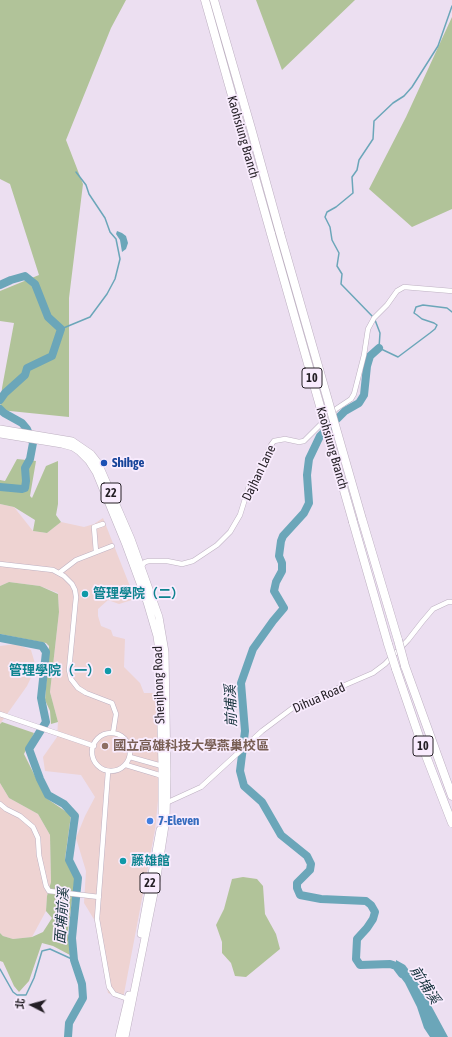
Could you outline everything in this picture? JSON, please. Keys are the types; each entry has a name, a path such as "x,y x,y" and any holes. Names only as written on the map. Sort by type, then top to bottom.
{"highway":[{"name":"Kaohsiung Branch","path":"205,0 388,644 423,748 452,823"},
{"name":"Kaohsiung Branch","path":"214,0 405,666 452,796"}],"main road":[{"name":"22","path":"1,432 61,441"},
{"name":"Shenjhong Road","path":"61,441 75,442 92,454 98,463 143,564 159,617 165,652 165,774"},
{"name":"Shenjhong Road","path":"61,441 79,451 94,468 126,545 153,621 159,651 162,766 165,774"},
{"name":"22","path":"125,1037 164,803 165,774"},
{"name":"22","path":"119,1037 130,1000"}],"street":[{"name":"Dajhan Lane","path":"143,564 155,560 182,564 193,561 230,532 240,515 250,486 274,441 285,439 299,442 304,441 336,409 351,399 354,394 364,355 368,328 374,318 387,305 397,291 404,287 452,291"},
{"path":"96,552 94,527 102,524"},
{"path":"59,573 76,560 112,546"},
{"path":"0,564 53,570 72,584 76,597 70,670 71,679 78,688 86,693 112,703 116,714 113,733"},
{"path":"136,573 143,564"},
{"name":"Dihua Road","path":"164,803 201,787 262,731 294,707 373,673 408,640 433,609 448,602 452,602"},
{"path":"0,714 94,746"},
{"path":"113,733 124,738 128,743 130,748 130,757 126,765 115,771 108,772 103,770 95,762 92,751 101,736 113,733"},
{"path":"130,757 162,766"},
{"path":"126,765 165,774"},
{"path":"108,772 96,897 97,918 109,987 114,994 130,1000"},
{"path":"0,804 6,809 20,816 33,827 38,838 39,855 46,886 49,891 96,897"}],"shaded area":[{"name":"國立高雄科技大學燕巢校區","path":"0,504 14,507 33,531 47,533 61,522 84,527 94,524 103,518 135,599 119,604 108,600 98,609 98,616 101,626 111,630 113,636 125,639 124,667 140,683 144,693 157,693 159,791 155,830 123,999 108,993 95,921 84,903 86,871 76,838 95,797 81,775 45,771 43,757 57,737 58,722 50,692 59,612 58,593 40,586 9,582 0,586"},
{"path":"16,644 31,650 36,667 27,686 0,724 0,646"},
{"path":"0,783 9,798 38,814 50,835 51,882 47,896 46,911 32,937 13,939 3,936 0,933"}],"green space":[{"path":"0,0 126,0 111,28 66,140 83,184 69,298 69,417 0,410 2,388 14,323 0,321 0,291 39,275 10,184 0,179"},
{"path":"256,0 355,0 282,70"},
{"path":"452,17 452,209 412,227 369,189 406,117"},
{"path":"17,459 36,461 30,496 32,498 46,466 58,461 58,504 56,515 61,522 47,533 33,531 35,520 14,507 0,504 0,480 5,481"},
{"path":"9,582 40,586 58,594 59,612 50,692 58,722 51,724 50,711 45,700 49,646 46,643 0,634 0,586"},
{"path":"2,722 34,733 24,754 46,798 71,815 65,859 75,877 68,931 70,955 53,946 42,943 29,981 19,992 14,986 3,962 0,961 0,933 3,936 13,939 32,937 43,932 52,918 46,911 47,896 51,882 50,835 38,814 9,798 0,783 0,724"},
{"path":"243,877 257,879 263,886 265,914 276,934 280,949 246,977 235,976 231,963 222,953 222,942 216,925 224,909 232,879"}],"water":[{"path":"117,231 126,236 128,243 126,249 122,252 120,240 116,234"},
{"path":"396,960 405,965 420,985 448,1037 430,1037 424,1028 417,1007 405,983 396,971"}],"waterway":[{"path":"373,317 341,284 342,274 337,266 339,253 332,240 330,227 325,217 327,212 336,207 353,193 352,177 357,170 359,160 373,139 374,121 393,103 404,96 412,87 438,46 452,6"},
{"path":"61,329 90,317 107,294 115,279 120,259 116,239 110,232 105,218 89,194 86,185 76,172"},
{"path":"0,285 25,276 35,284 48,317 61,329 52,356 27,368 25,375 5,393 0,400"},
{"path":"375,320 380,333 379,348 398,357 435,329 437,325 422,319 414,313 416,307 423,305 447,308 452,312"},
{"name":"前埔溪","path":"379,348 370,356 367,366 364,395 359,403 345,411 320,436 309,459 307,475 309,503 304,513 283,536 281,541 279,556 282,563 282,571 276,582 274,591 284,608 253,649 241,683 245,731 240,771 244,786 262,802 281,835 307,856 311,864 310,870 297,883 297,888 300,895 321,899 366,901 371,905 375,912 373,919 357,939 356,959 360,965 390,964 396,966 402,974"},
{"path":"0,409 4,413 22,423 27,429 33,443 30,459 25,468 25,488 0,487"},
{"name":"面埔前溪","path":"0,638 42,646 46,652 41,698 46,722 29,749 40,779 48,795 64,804 75,816 69,860 78,878 72,938 74,960 82,984 83,998 69,1023 68,1037"},
{"path":"0,969 13,992 17,995 26,995 34,978 42,951 50,949 74,960"}],"place":[{"name":"Shihge","path":"104,463"},
{"name":"管理學院（二）","path":"85,594"},
{"name":"管理學院（一）","path":"108,671"},
{"name":"國立高雄科技大學燕巢校區","path":"105,746"},
{"name":"7-Eleven","path":"150,821"},
{"name":"藤雄館","path":"123,861"}]}
